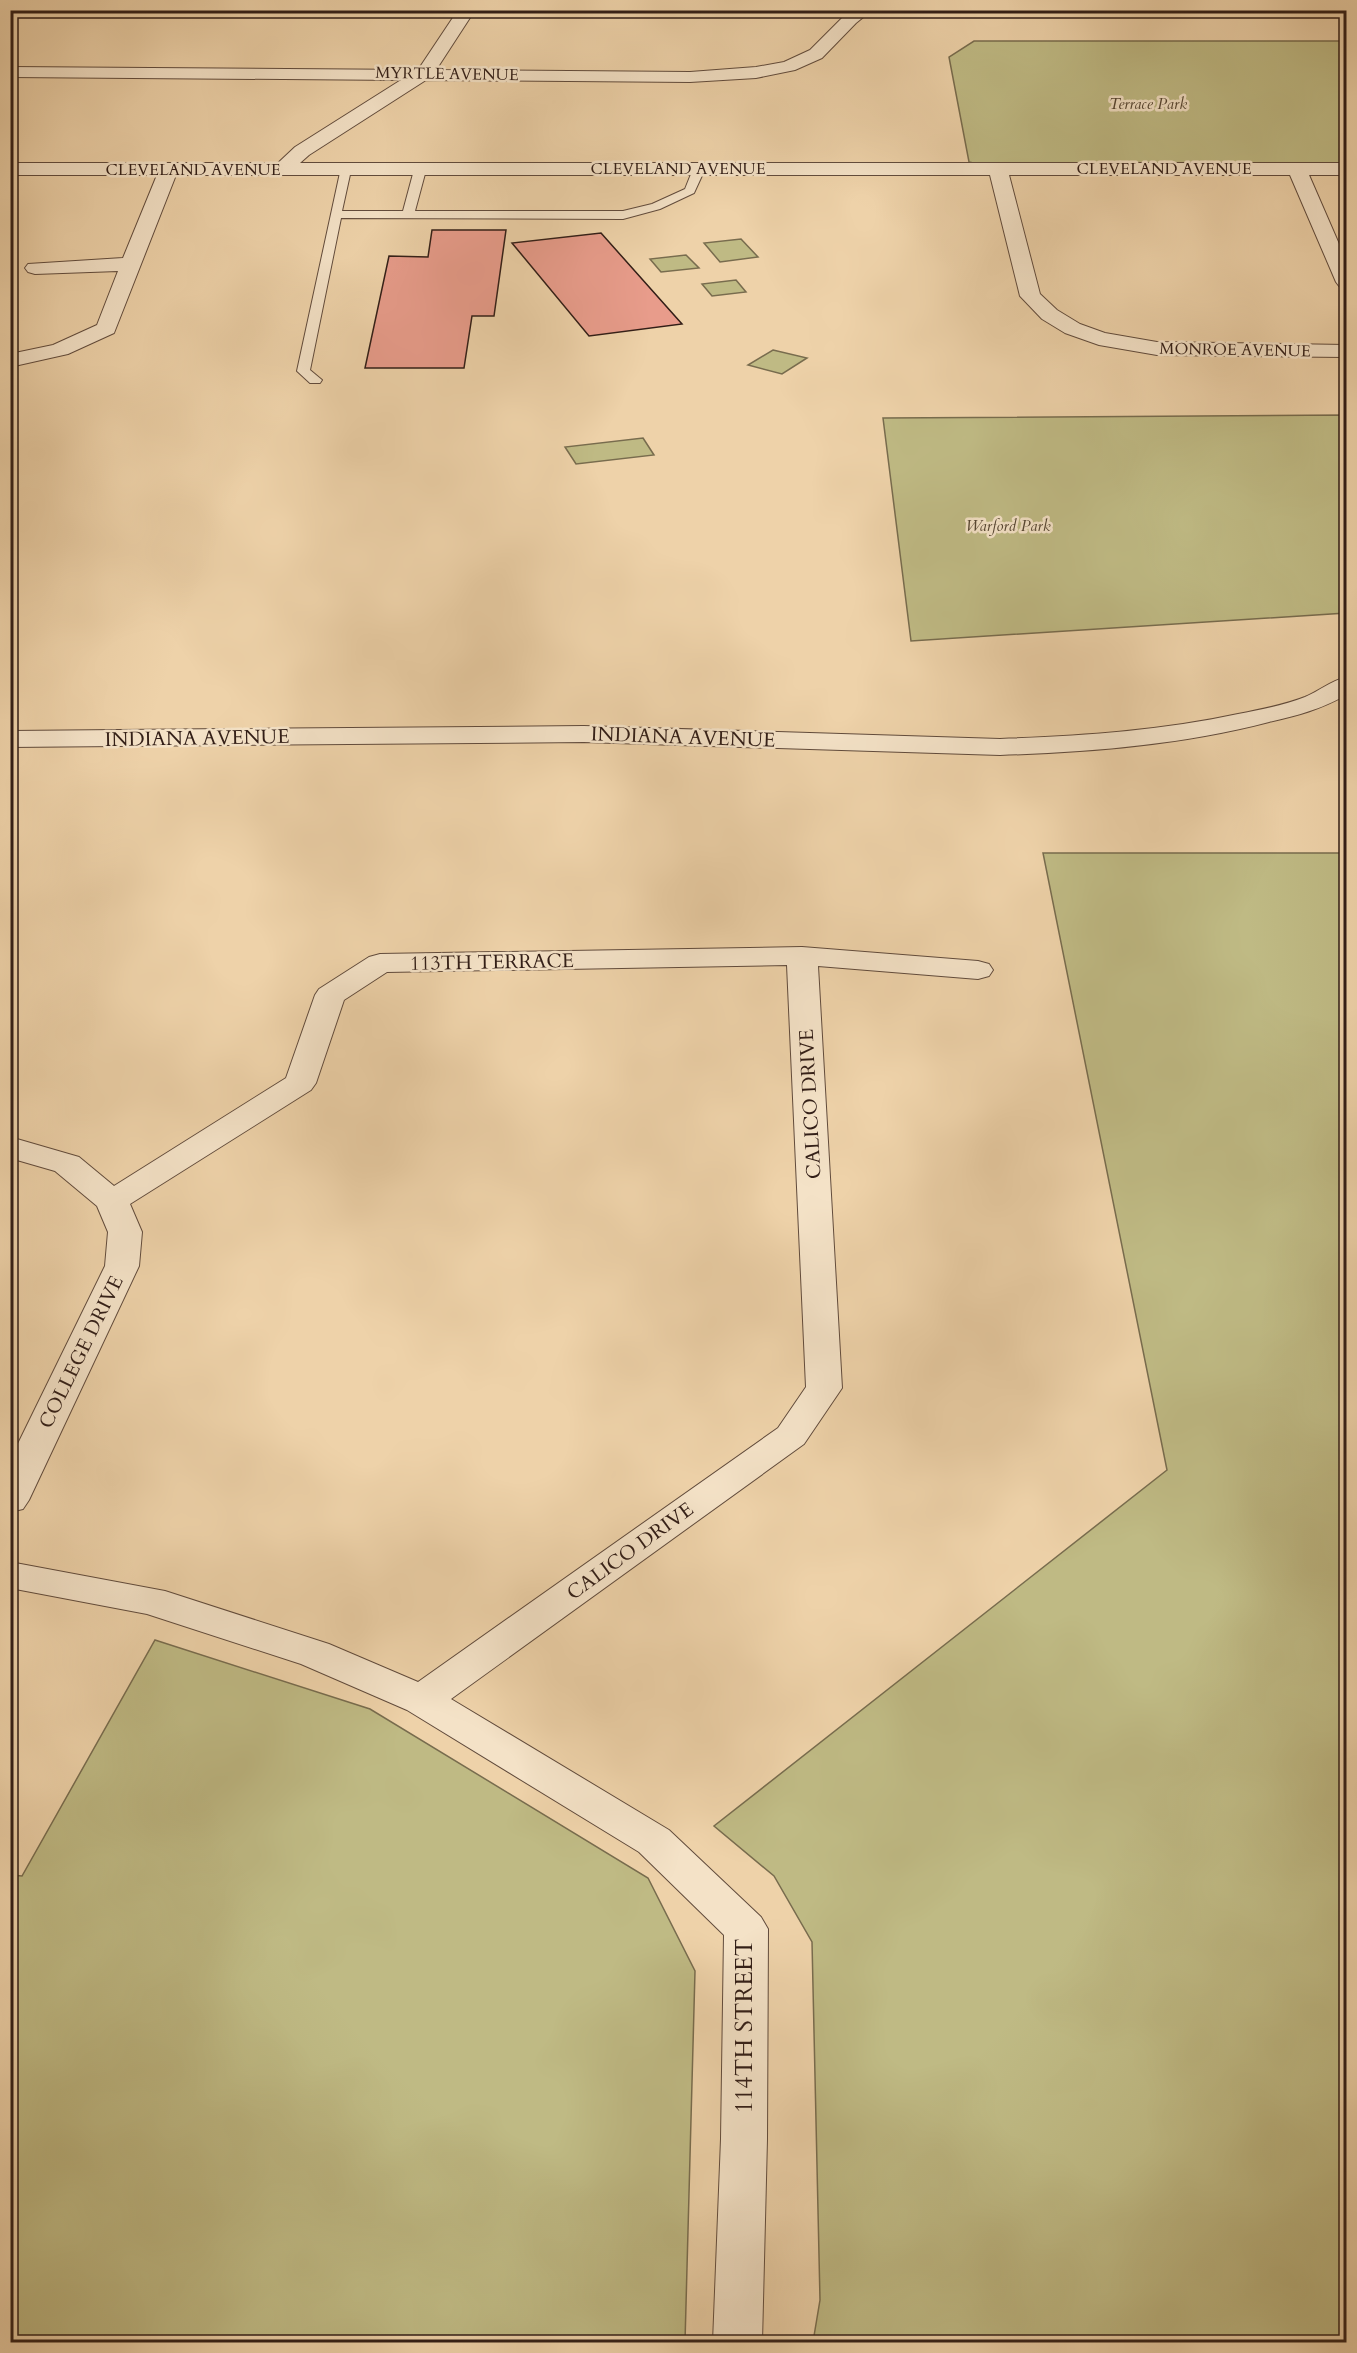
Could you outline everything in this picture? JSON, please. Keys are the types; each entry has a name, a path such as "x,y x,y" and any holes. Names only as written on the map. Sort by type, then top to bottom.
{"street":[{"path":"282,170 302,151 425,73 467,10"},
{"name":"MYRTLE AVENUE","path":"10,72 425,73 690,77 737,74 778,68 818,53 854,15 864,10"},
{"name":"CLEVELAND AVENUE","path":"10,169 1347,169"},
{"path":"10,361 65,349 89,339 106,328 169,169"},
{"name":"MONROE AVENUE","path":"998,169 1030,296 1040,309 1062,324 1104,339 1169,351 1347,351"},
{"path":"1298,169 1347,282"},
{"path":"35,268 131,264"},
{"name":"INDIANA AVENUE","path":"10,740 584,734 1000,747 1052,745 1166,735 1239,722 1313,703 1347,686"},
{"name":"113TH TERRACE","path":"112,1201 300,1083 330,995 380,963 802,956 978,970"},
{"name":"CALICO DRIVE","path":"421,1700 791,1436 824,1388 802,956"},
{"path":"10,1147 68,1164 112,1201"},
{"name":"COLLEGE DRIVE","path":"10,1500 122,1266 125,1232 112,1201"},
{"path":"10,1575 151,1601 315,1654 421,1700"},
{"name":"114TH STREET","path":"421,1700 654,1841 746,1929 744,2139 737,2343"}],"lane":[{"path":"335,215 623,215 656,207 690,191 699,169"},
{"path":"315,380 303,371 345,170"},
{"path":"408,214 420,170"}],"green space":[{"name":"Terrace Park","path":"974,41 1346,41 1346,166 974,166 969,162 949,57"},
{"path":"741,239 758,257 720,262 704,243"},
{"path":"686,255 699,268 661,272 650,259"},
{"path":"736,280 746,292 712,296 702,284"},
{"path":"773,350 807,358 782,374 748,365"},
{"name":"Warford Park","path":"1346,415 1346,613 911,641 883,418"},
{"path":"643,438 654,455 576,464 565,447"},
{"path":"1043,853 1346,853 1346,2342 813,2342 820,2300 812,1942 774,1876 714,1826 1167,1470"},
{"path":"155,1640 370,1709 648,1878 695,1971 685,2342 11,2342 11,1875 22,1876"}],"building":[{"path":"432,230 506,230 494,316 472,316 464,368 365,368 389,256 428,257"},
{"path":"601,233 682,324 589,336 512,243"}]}
